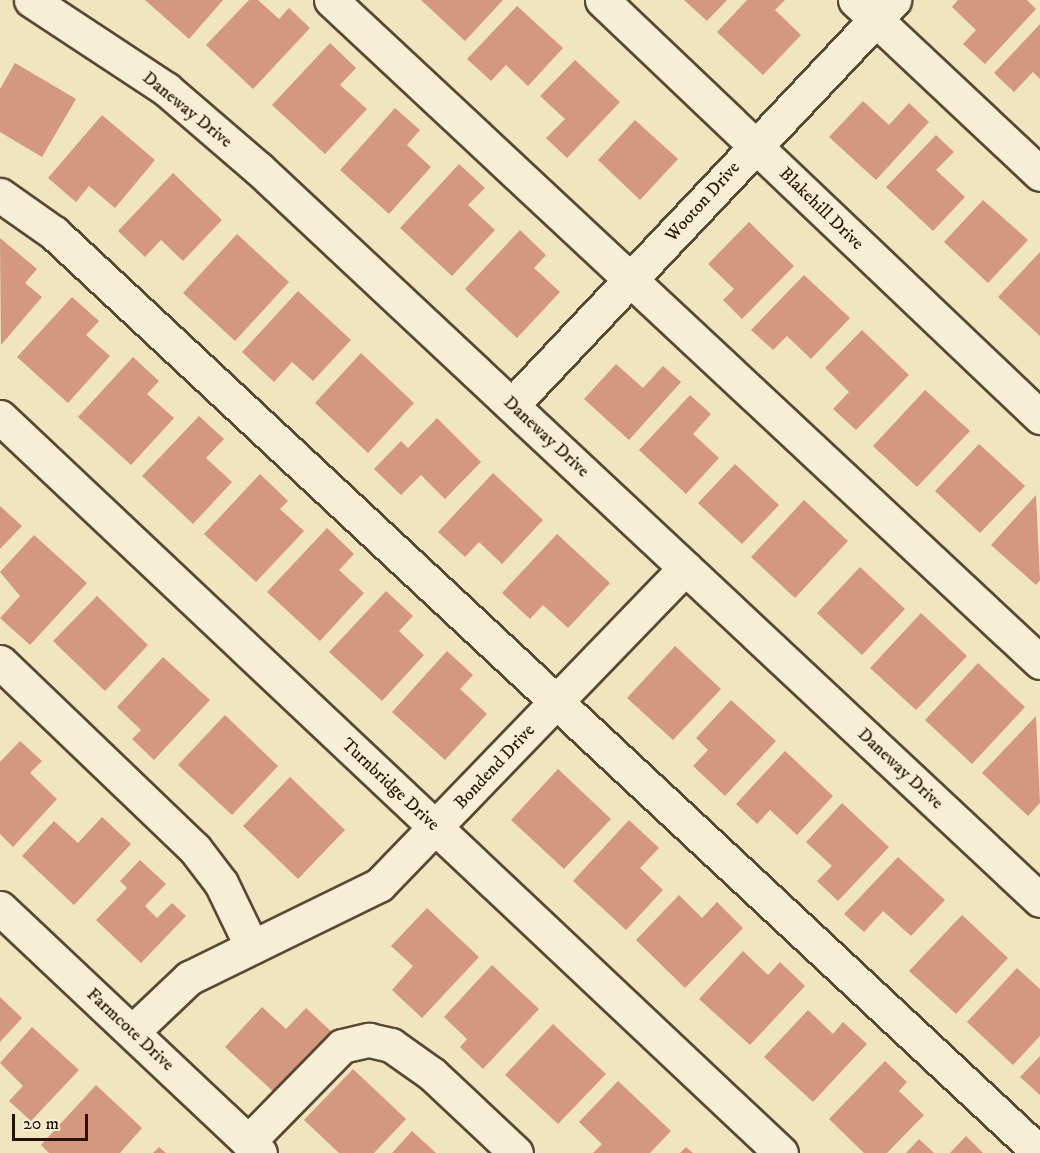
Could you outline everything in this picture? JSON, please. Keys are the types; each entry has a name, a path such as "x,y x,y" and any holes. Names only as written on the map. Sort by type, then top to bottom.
{"street":[{"name":"Daneway Drive","path":"31,0 174,96 512,405 1040,900"},
{"path":"331,0 633,279 1040,662"},
{"name":"Blakehill Drive","path":"602,0 1040,417"},
{"name":"Wooton Drive","path":"512,405 633,279 755,146 875,7"},
{"path":"875,7 1040,174"},
{"path":"0,195 54,233 1040,1153"},
{"name":"Turnbridge Drive","path":"0,417 781,1153"},
{"name":"Bondend Drive","path":"132,1032 189,978 379,885 437,829 685,568"},
{"path":"0,662 195,849 221,883 252,947"},
{"name":"Farmcote Drive","path":"0,908 254,1148"},
{"path":"254,1148 342,1046 369,1040 391,1045 432,1074 516,1153"}],"building":[{"path":"145,0 223,0 189,39"},
{"path":"249,0 258,0 279,19 289,8 310,28 253,89 206,45"},
{"path":"421,0 503,0 465,41"},
{"path":"684,0 727,0 707,21"},
{"path":"747,0 785,0 775,10 801,35 763,75 717,32"},
{"path":"958,0 1027,0 1036,9 985,64 963,44 976,30 952,7"},
{"path":"517,6 563,48 528,86 506,65 491,81 467,59"},
{"path":"1040,24 1040,79 1033,72 1014,92 994,73"},
{"path":"330,43 356,68 340,85 367,109 325,154 272,105"},
{"path":"575,60 620,102 567,158 546,138 565,119 540,96"},
{"path":"15,63 76,99 42,157 0,132 0,89"},
{"path":"863,101 889,125 909,103 929,122 876,180 829,137"},
{"path":"395,108 420,130 407,145 431,167 389,214 340,170"},
{"path":"102,115 155,160 115,208 89,186 76,202 48,178"},
{"path":"635,120 678,159 640,200 598,160"},
{"path":"936,135 954,152 936,170 965,197 933,231 886,187"},
{"path":"459,164 485,188 468,205 495,230 452,276 400,228"},
{"path":"173,173 222,220 183,261 161,240 145,257 118,231"},
{"path":"983,200 1028,240 988,283 944,242"},
{"path":"749,222 794,266 742,319 723,300 734,289 708,264"},
{"path":"520,230 546,255 534,268 560,292 517,338 465,289"},
{"path":"237,234 289,282 235,341 183,293"},
{"path":"0,238 37,269 25,283 42,297 1,345"},
{"path":"1040,252 1040,336 998,297"},
{"path":"804,275 850,318 811,359 787,336 773,350 751,330"},
{"path":"298,291 351,340 313,381 292,362 274,382 242,352"},
{"path":"72,297 99,321 86,335 110,356 68,403 17,357"},
{"path":"862,330 909,375 856,430 833,409 849,392 825,368"},
{"path":"361,353 414,403 368,453 315,403"},
{"path":"133,357 159,381 147,394 174,418 131,465 78,417"},
{"path":"616,364 643,388 663,366 681,382 629,440 584,399"},
{"path":"925,390 970,431 917,487 873,446"},
{"path":"690,395 711,414 693,434 719,458 686,494 639,450"},
{"path":"199,416 224,439 206,458 232,482 193,524 142,476"},
{"path":"437,418 481,462 445,499 421,475 401,495 374,469 401,441 408,448"},
{"path":"979,444 1025,486 980,533 935,491"},
{"path":"735,464 779,505 742,544 698,503"},
{"path":"493,473 543,520 502,564 479,542 465,557 438,532"},
{"path":"260,474 288,501 280,509 304,531 256,582 204,534"},
{"path":"1036,495 1040,580 1036,585 991,545"},
{"path":"804,500 848,541 795,598 751,557"},
{"path":"0,506 22,526 0,549"},
{"path":"327,528 354,554 339,570 364,593 320,641 267,592"},
{"path":"557,534 610,583 568,628 543,605 530,619 502,593"},
{"path":"34,535 87,583 30,645 0,618 20,596 0,572"},
{"path":"860,567 905,609 862,655 817,613"},
{"path":"386,591 413,616 399,631 424,655 382,701 329,652"},
{"path":"97,596 148,645 105,691 53,641"},
{"path":"921,613 967,656 916,710 870,668"},
{"path":"675,646 721,689 673,740 627,698"},
{"path":"447,651 473,675 460,689 487,714 445,760 392,712"},
{"path":"163,657 210,700 154,760 132,739 141,730 117,707"},
{"path":"978,663 1025,707 972,764 925,720"},
{"path":"731,700 776,741 725,796 693,766 708,750 696,738"},
{"path":"225,715 278,766 232,815 178,765"},
{"path":"1036,716 1040,803 1028,816 982,773"},
{"path":"20,741 42,761 30,773 57,799 13,847 0,834 0,762"},
{"path":"785,751 833,796 797,835 770,810 757,824 736,804"},
{"path":"558,769 611,819 564,869 511,820"},
{"path":"290,777 345,830 298,879 243,826"},
{"path":"842,803 889,847 838,901 817,881 832,866 806,842"},
{"path":"102,817 131,844 74,905 22,856 54,821 78,843"},
{"path":"629,820 659,848 640,868 663,890 626,930 573,881"},
{"path":"898,857 945,900 911,936 883,911 864,932 844,914"},
{"path":"140,860 166,884 145,906 157,918 172,903 186,916 141,963 96,920 127,888 120,881"},
{"path":"679,895 702,918 717,902 743,928 685,988 636,940"},
{"path":"427,908 479,957 422,1018 392,990 413,966 391,946"},
{"path":"962,915 1008,958 956,1014 909,971"},
{"path":"743,951 768,975 780,962 805,986 750,1045 699,999"},
{"path":"492,965 539,1009 483,1069 460,1047 467,1039 444,1017"},
{"path":"1017,968 1040,989 1040,1036 1013,1065 967,1022"},
{"path":"0,997 22,1018 0,1042"},
{"path":"262,1007 286,1029 306,1008 335,1035 278,1096 225,1047"},
{"path":"808,1010 833,1034 843,1022 867,1044 813,1102 764,1057"},
{"path":"553,1024 606,1074 558,1124 505,1075"},
{"path":"32,1027 79,1070 31,1121 9,1101 23,1086 0,1063"},
{"path":"1040,1056 1040,1095 1020,1077"},
{"path":"885,1061 907,1082 899,1091 924,1115 887,1153 864,1153 829,1119"},
{"path":"353,1069 406,1119 374,1153 339,1153 304,1120"},
{"path":"618,1081 671,1131 650,1153 593,1153 602,1144 579,1122"},
{"path":"96,1085 142,1128 120,1153 49,1153 41,1145"},
{"path":"412,1131 436,1153 392,1153"},
{"path":"966,1136 983,1153 950,1153"},
{"path":"919,1139 934,1153 906,1153"},
{"path":"159,1147 166,1153 153,1153"},
{"path":"686,1147 693,1153 680,1153"}]}
